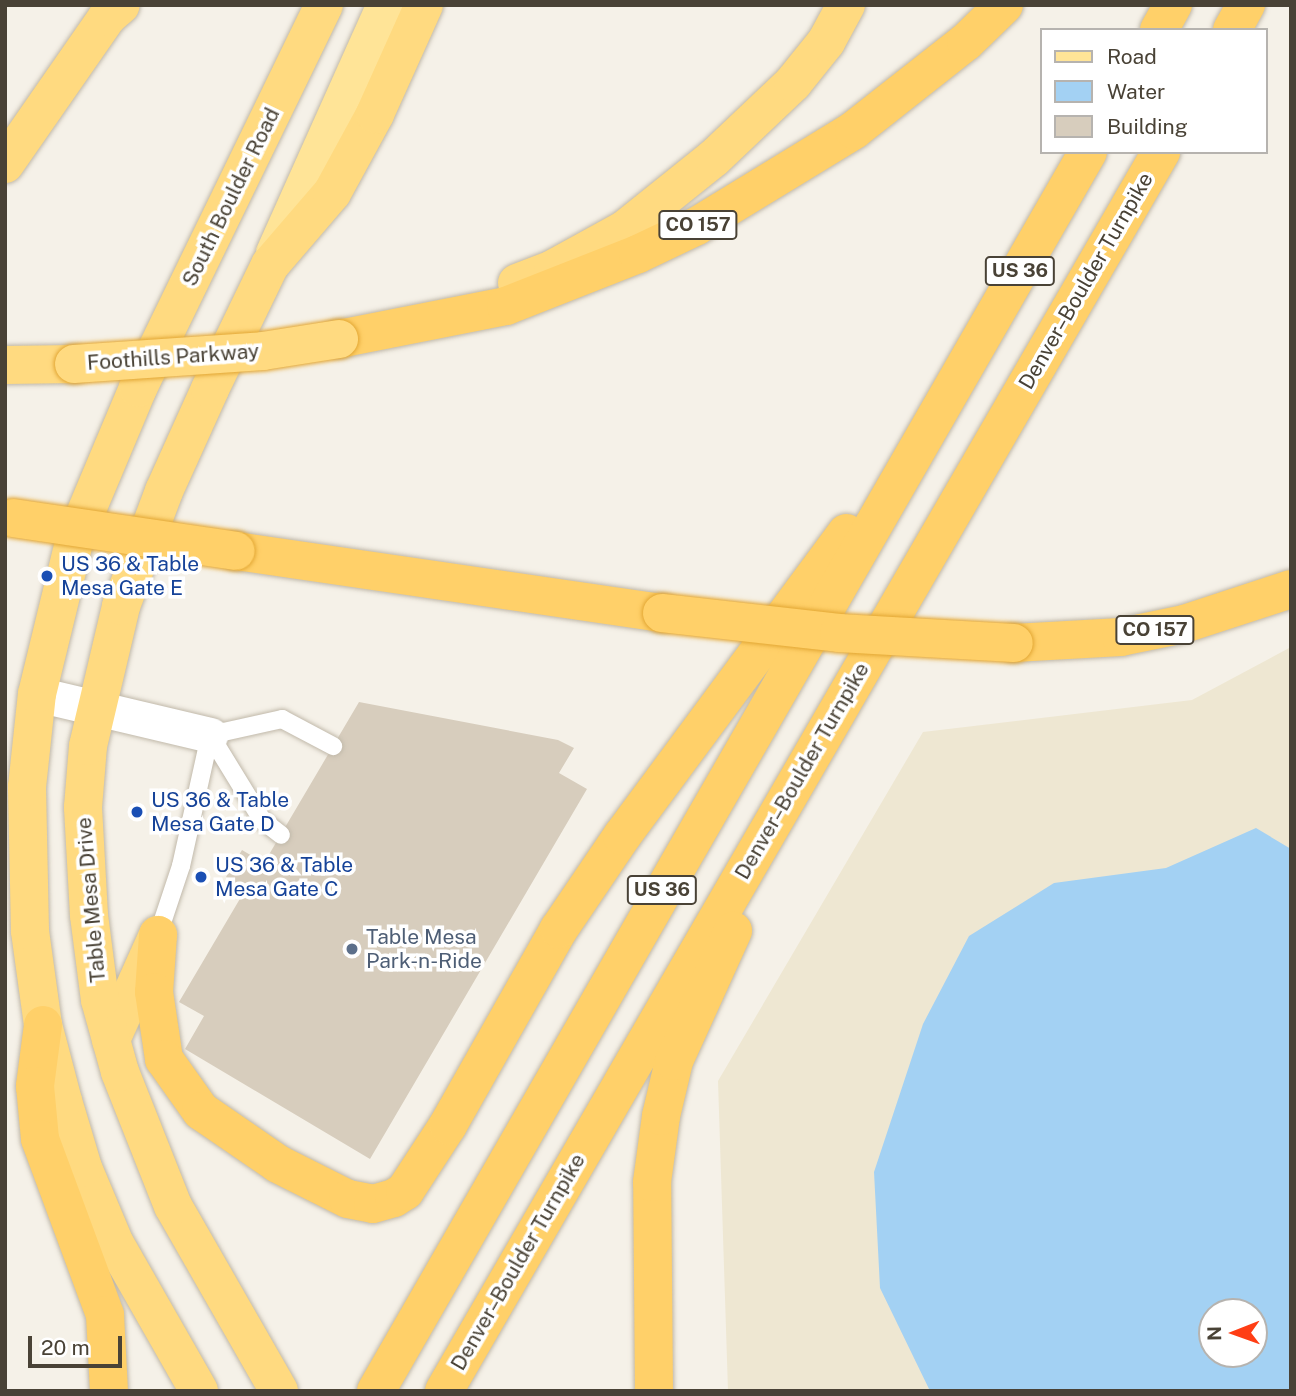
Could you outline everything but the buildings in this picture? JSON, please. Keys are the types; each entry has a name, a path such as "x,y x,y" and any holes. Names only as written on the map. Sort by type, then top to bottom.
{"highway":[{"path":"5,164 107,17 121,5"},
{"name":"South Boulder Road","path":"21,688 75,538 138,388 324,5"},
{"path":"270,265 332,193 374,114 424,5"},
{"name":"Foothills Parkway","path":"5,365 74,364 263,351 339,339 528,278 624,230 757,121 826,42 846,5"},
{"name":"CO 157","path":"339,339 506,306 638,254 696,226 854,130 966,42 1004,5"},
{"path":"1160,28 1174,5"},
{"path":"1233,28 1246,5"},
{"name":"US 36","path":"376,1391 1087,154"},
{"name":"Denver–Boulder Turnpike","path":"444,1391 1160,154"},
{"name":"Table Mesa Drive","path":"270,265 164,491 121,606 95,708 83,807 84,863 94,964 111,1040 160,1179 279,1391"},
{"path":"158,935 154,992 164,1059 201,1111 278,1164 348,1199 373,1204 405,1191 559,929 622,836 951,390"},
{"name":"CO 157","path":"9,517 662,613 839,634 1014,643 1134,634 1184,624 1291,589"},
{"path":"21,688 30,931 43,1024 83,1168 115,1244 198,1391"},
{"path":"657,1379 652,1182 674,1061 796,781"},
{"path":"5,803 25,841"},
{"path":"111,1040 158,935"},
{"path":"43,1024 35,1086 40,1139 105,1315 109,1391"}],"main road":[{"path":"270,265 386,5"}],"street":[{"path":"21,688 210,736"}],"lane":[{"path":"210,736 282,719 333,746"},
{"path":"158,935 181,866 210,736"},
{"path":"210,736 262,820 281,835"}],"shaded area":[{"path":"1291,647 1291,1391 728,1391 718,1081 923,732 1192,700"}],"water":[{"path":"1256,828 1291,849 1291,1391 930,1391 880,1288 874,1172 923,1024 969,936 1054,883 1166,868"}],"place":[{"name":"US 36 & Table Mesa Gate E","path":"47,576"},
{"name":"US 36 & Table Mesa Gate D","path":"137,812"},
{"name":"US 36 & Table Mesa Gate C","path":"201,877"},
{"name":"Table Mesa Park-n-Ride","path":"352,949"}]}
